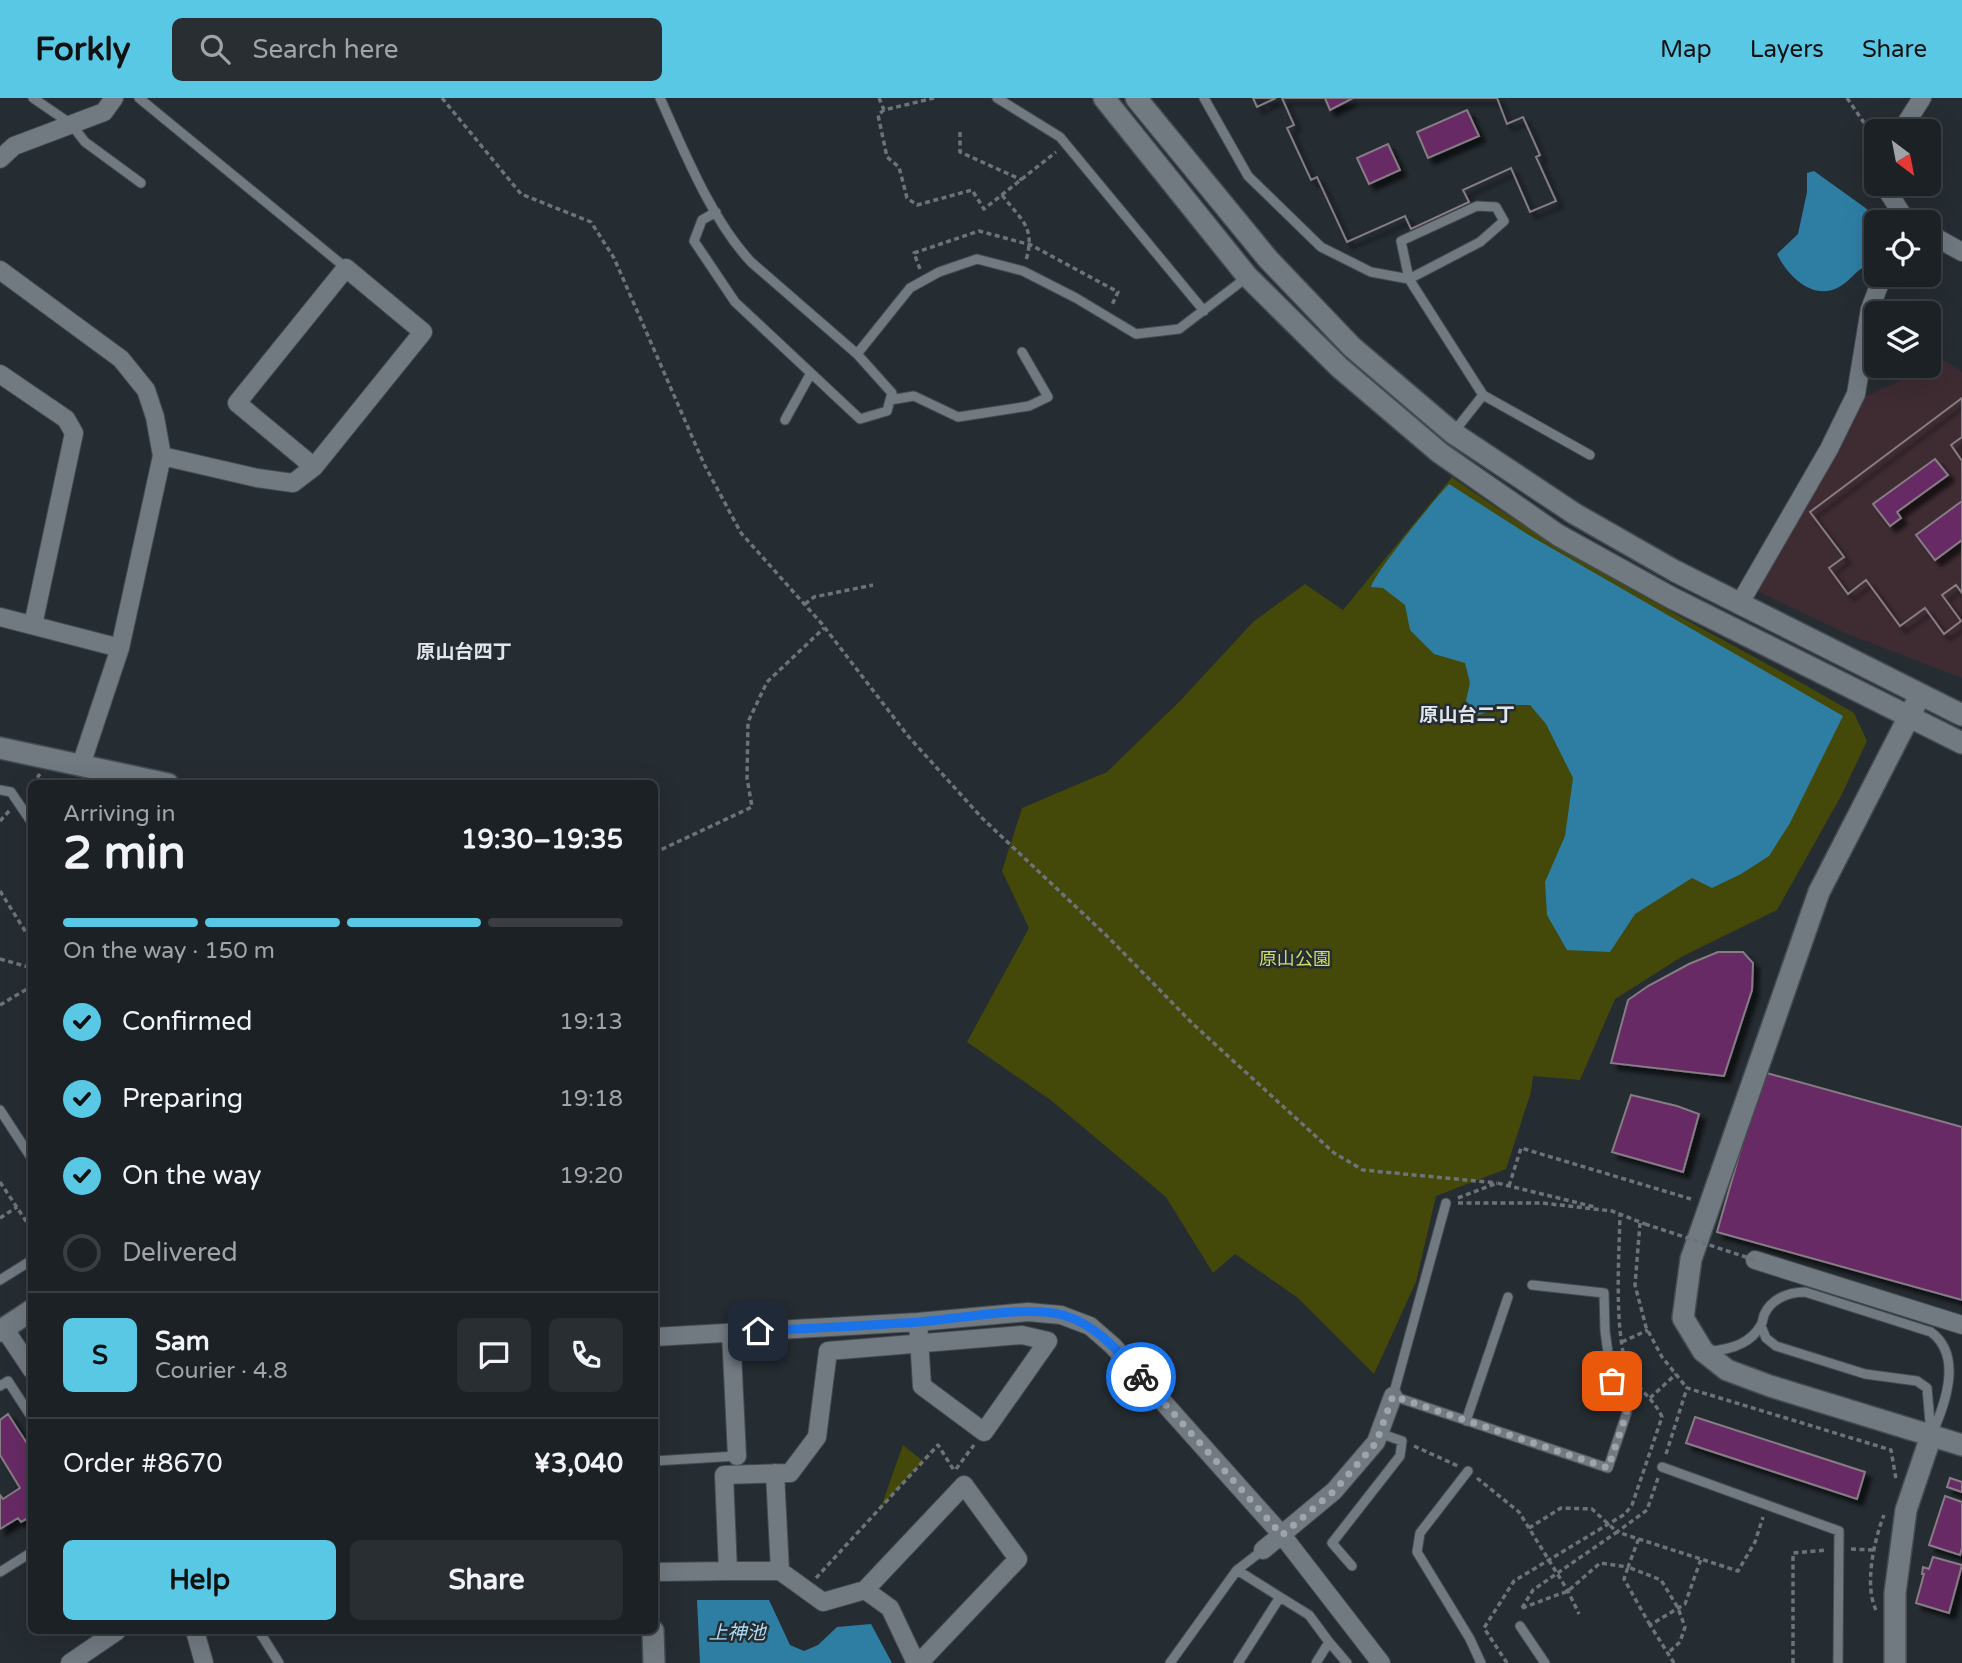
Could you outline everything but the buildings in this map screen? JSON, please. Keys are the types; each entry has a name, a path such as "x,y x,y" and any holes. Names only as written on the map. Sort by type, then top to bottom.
{"street":[{"path":"0,159 14,146 104,112 114,98"},
{"path":"1104,98 1247,276 1339,367 1440,453 1558,535 1670,597 1962,743"},
{"path":"1136,98 1268,259 1352,347 1453,433 1575,514 1675,571 1962,715"},
{"path":"1909,119 1922,98"},
{"path":"1941,240 1962,252"},
{"path":"162,456 257,478 293,483 314,467 423,332 346,268 237,403 314,467"},
{"path":"0,271 121,359 146,390 156,417 162,456 120,648 88,772"},
{"path":"1740,603 1829,449 1856,394 1870,309 1878,287"},
{"path":"0,374 65,419 74,433 33,625"},
{"path":"0,617 120,648"},
{"path":"1919,694 1819,892 1691,1259 1683,1318 1703,1351 1727,1370 1962,1445"},
{"path":"0,748 88,772 141,780"},
{"path":"1755,1260 1962,1325"},
{"path":"658,1337 918,1322 1028,1312 1061,1315 1090,1326 1113,1346 1282,1535 1381,1663"},
{"path":"28,1313 2,1329 28,1365"},
{"path":"728,1571 724,1475 790,1473 817,1437 828,1351 919,1342 1022,1335 1048,1341 984,1432 922,1386 919,1342 918,1322"},
{"path":"731,1332 737,1456"},
{"path":"1263,1550 1334,1491 1376,1443 1393,1396"},
{"path":"1895,1663 1895,1593 1906,1510 1931,1436"},
{"path":"775,1473 780,1572"},
{"path":"658,1572 780,1572 823,1602 865,1590 959,1478 1018,1559 918,1663 890,1608 865,1590"},
{"path":"70,1663 113,1634"},
{"path":"196,1634 204,1663"},
{"path":"653,1634 654,1663"}],"lane":[{"path":"33,98 71,124 85,142 141,183"},
{"path":"139,98 346,268"},
{"path":"660,98 688,162 735,245 857,354 892,393 887,411 860,419 735,302 694,241 702,220 716,212"},
{"path":"997,98 1067,144 1204,311"},
{"path":"1204,98 1248,176 1321,247 1371,272 1409,279 1480,242 1504,221 1496,207 1478,206 1401,241 1409,279 1483,395 1590,455"},
{"path":"857,354 910,288 939,272 977,259 1023,271 1076,298 1136,334 1179,329 1247,276"},
{"path":"890,400 914,396 958,417 1029,406 1048,397 1023,352"},
{"path":"785,421 811,373"},
{"path":"1453,433 1483,395"},
{"path":"0,790 11,792 28,817"},
{"path":"0,1110 28,1154"},
{"path":"1446,1203 1393,1396 1608,1468 1627,1412 1612,1381 1605,1331 1604,1293 1532,1285"},
{"path":"0,1280 28,1262"},
{"path":"1703,1351 1728,1350 1745,1342 1760,1326 1765,1312 1773,1303 1783,1295 1805,1292 1943,1337 1957,1356 1959,1368 1931,1436"},
{"path":"1466,1421 1508,1297"},
{"path":"1760,1326 1766,1338 1776,1346 1865,1374 1917,1381 1927,1388 1931,1436"},
{"path":"0,1386 8,1381 28,1412"},
{"path":"1352,1566 1332,1543 1400,1456 1402,1441 1379,1433"},
{"path":"658,1461 737,1456"},
{"path":"1662,1467 1839,1531 1838,1663"},
{"path":"1468,1471 1420,1533 1417,1552 1470,1639 1481,1663"},
{"path":"1170,1663 1237,1570 1263,1550"},
{"path":"0,1572 28,1554"},
{"path":"1237,1570 1309,1615 1347,1663"},
{"path":"1238,1663 1280,1597"},
{"path":"1520,1626 1545,1663"},
{"path":"261,1634 279,1663"},
{"path":"1317,1663 1329,1642"}],"path":[{"path":"442,98 521,194 591,222 614,258 704,464 741,533 805,604 908,736 982,818 1110,938 1193,1024 1334,1153 1363,1170 1510,1185 1612,1211 1643,1224 1755,1260"},
{"path":"879,98 884,110"},
{"path":"934,98 884,110 878,115 887,157 899,167 907,198 917,205 972,190 984,209 1067,144"},
{"path":"1847,98 1864,122"},
{"path":"960,132 960,152 1022,180"},
{"path":"1002,195 1030,231 1031,245 1023,271"},
{"path":"805,604 814,597 873,584"},
{"path":"658,850 752,807 747,778 748,722 767,681 824,628"},
{"path":"0,891 28,936"},
{"path":"0,959 28,967"},
{"path":"0,1005 28,988"},
{"path":"1510,1185 1521,1148 1710,1204"},
{"path":"0,1182 28,1224"},
{"path":"1446,1203 1497,1183"},
{"path":"1446,1203 1542,1203 1612,1211"},
{"path":"0,1218 17,1207"},
{"path":"1507,1663 1484,1628 1514,1581 1625,1514 1632,1505 1662,1417 1657,1404 1628,1371 1622,1342 1620,1215"},
{"path":"1643,1224 1635,1285 1648,1330 1662,1357 1687,1388"},
{"path":"1622,1342 1648,1330"},
{"path":"1650,1398 1676,1374"},
{"path":"806,1590 938,1445 959,1478 984,1432"},
{"path":"1402,1441 1468,1471 1519,1512 1568,1591 1579,1614"},
{"path":"1520,1626 1522,1608 1534,1590 1556,1572 1617,1532 1592,1509 1561,1508 1529,1528"},
{"path":"1639,1538 1624,1579 1674,1663"},
{"path":"1793,1663 1793,1553 1839,1549 1874,1550"},
{"path":"1650,1625 1685,1604 1701,1559"},
{"path":"1522,1608 1568,1591 1600,1563 1628,1567 1661,1580 1678,1608 1685,1627 1680,1642 1668,1653"}],"shaded area":[{"path":"1945,361 1962,372 1962,678 1845,633 1753,589 1864,397 1907,378 1941,378 1941,363"}],"green space":[{"name":"原山公園","path":"1452,477 1500,510 1600,571 1854,713 1867,741 1841,796 1777,910 1683,956 1615,999 1580,1080 1533,1076 1531,1092 1506,1169 1436,1196 1416,1282 1374,1374 1298,1298 1235,1254 1213,1273 1166,1197 1052,1101 967,1042 1029,928 1002,871 1022,808 1107,772 1180,701 1253,622 1305,584 1343,610"},
{"path":"903,1445 923,1461 881,1507"}],"water":[{"path":"1814,171 1868,210 1864,210 1864,267 1844,284 1829,291 1811,289 1802,284 1787,270 1777,254 1798,234 1807,192 1807,173"},
{"path":"1449,484 1527,534 1843,716 1790,823 1769,856 1712,888 1692,878 1635,914 1610,952 1567,950 1547,915 1545,882 1565,836 1573,778 1546,724 1530,705 1504,705 1479,715 1466,701 1470,683 1465,663 1434,654 1410,630 1405,605 1383,588 1371,587 1394,552"},
{"name":"上神池","path":"697,1600 769,1600 790,1645 804,1651 818,1645 837,1627 871,1624 892,1663 700,1663"}],"way so far":[{"path":"1141,1377 1282,1535 1334,1491 1376,1443 1393,1396 1608,1468 1627,1412 1612,1381"}],"district":[{"name":"原山台四丁","path":"464,651"},
{"name":"原山台二丁","path":"1467,714"}],"route":[{"path":"758,1331 918,1322 1028,1312 1061,1315 1090,1326 1113,1346 1141,1377"}]}
